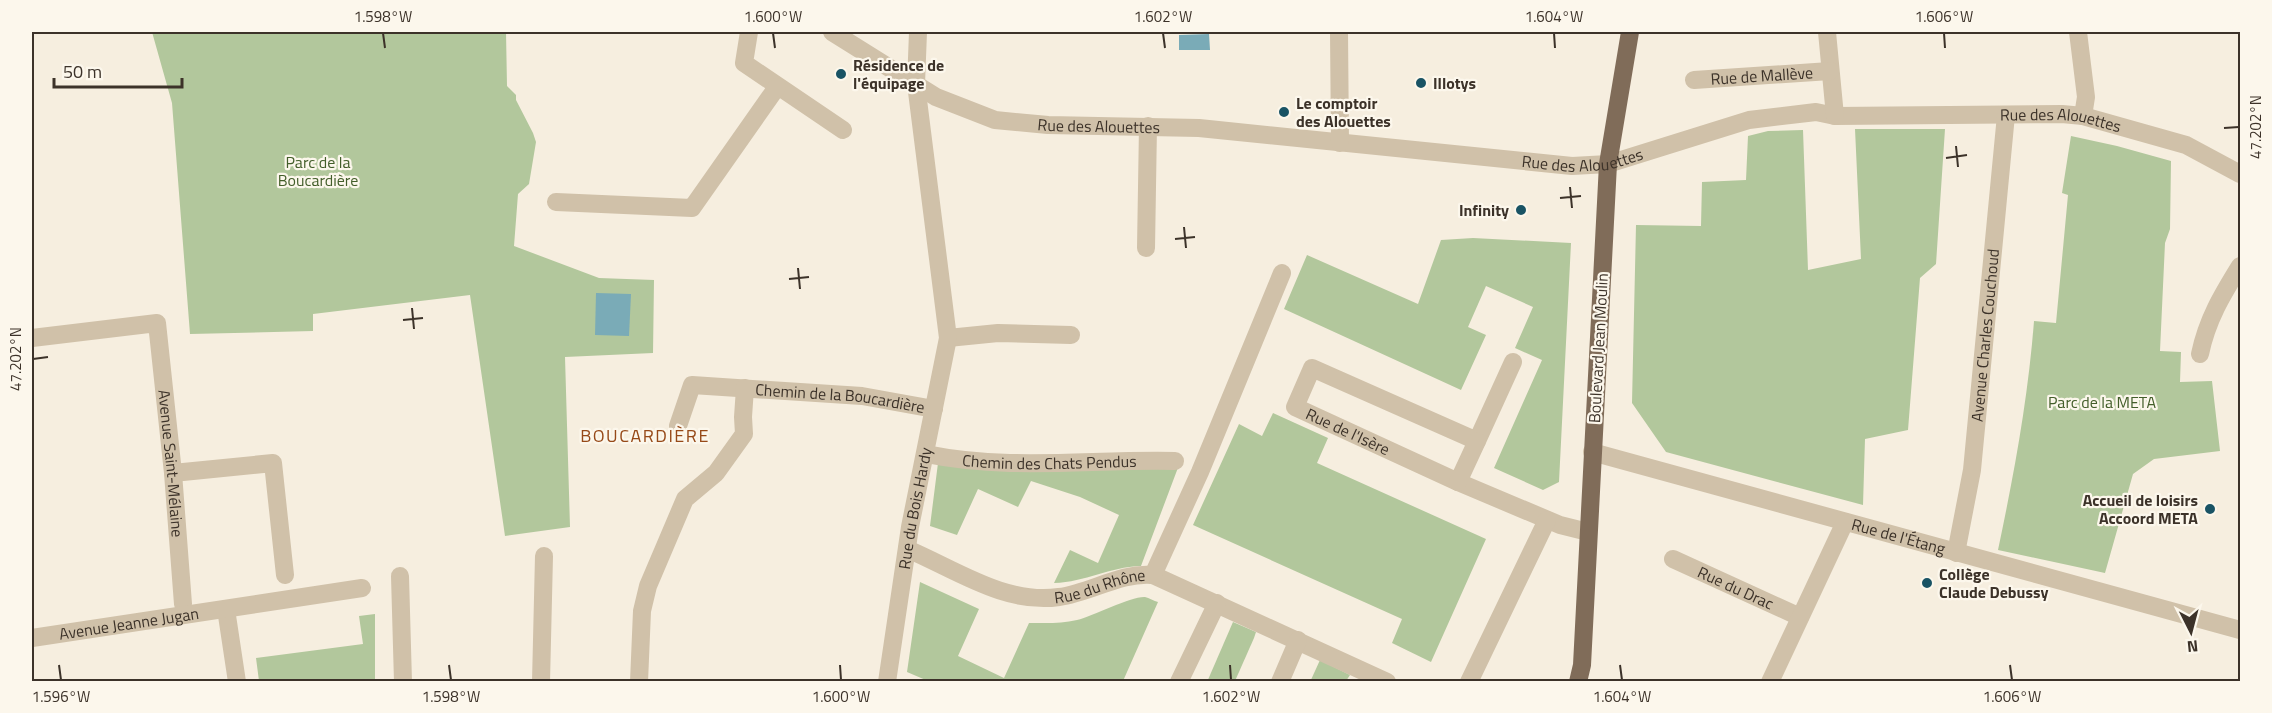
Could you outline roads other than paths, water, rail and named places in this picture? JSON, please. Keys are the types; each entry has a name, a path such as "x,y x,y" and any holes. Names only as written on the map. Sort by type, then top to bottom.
{"main road":[{"name":"Boulevard Jean Moulin","path":"1580,673 1608,164 1630,32"}],"street":[{"path":"749,32 744,63 843,130"},
{"name":"Rue des Alouettes","path":"832,32 936,97 995,120 1048,125 1199,128 1572,166 1608,164 1749,120 1816,112 1835,116 2062,114 2083,116 2186,144 2241,174"},
{"name":"Rue du Bois Hardy","path":"887,681 907,549 948,338 916,84 918,32"},
{"path":"1340,32 1340,143"},
{"name":"Rue de Mallève","path":"1827,32 1835,116"},
{"path":"2078,32 2086,97 2083,116"},
{"name":"Rue de Mallève","path":"1694,80 1830,71"},
{"path":"556,202 692,208 777,87"},
{"name":"Avenue Charles Couchoud","path":"1956,554 1972,470 2006,115"},
{"path":"1146,248 1148,126"},
{"path":"2200,354 2205,329 2223,292 2241,266"},
{"path":"1153,575 1200,472 1282,273"},
{"name":"Avenue Saint-Mélaine","path":"32,338 157,323 173,473 183,604"},
{"path":"948,338 998,333 1071,335"},
{"path":"1458,482 1513,362"},
{"name":"Rue de l'Isère","path":"1477,441 1312,368 1295,406 1458,482 1547,520 1588,532"},
{"name":"Chemin de la Boucardière","path":"678,426 692,385 862,396 934,409"},
{"name":"Chemin de la Boucardière","path":"639,681 642,611 648,586 685,499 716,472 744,434 742,417 745,388"},
{"name":"Rue de l'Étang","path":"1592,452 1956,554 2002,564 2241,630"},
{"name":"Chemin des Chats Pendus","path":"926,454 960,461 1033,465 1135,460 1175,461"},
{"path":"173,473 273,463 285,575"},
{"path":"1469,681 1547,520"},
{"path":"1770,681 1845,522"},
{"name":"Rue du Rhône","path":"907,549 1007,593 1030,598 1043,599 1075,594 1128,576 1153,575 1387,681"},
{"path":"541,681 544,556"},
{"name":"Rue du Drac","path":"1673,559 1800,617"},
{"path":"400,576 403,681"},
{"name":"Avenue Jeanne Jugan","path":"32,638 362,588"},
{"path":"1179,681 1217,603"},
{"path":"226,609 237,681"},
{"path":"1280,681 1299,640"}],"water":[{"path":"1209,34 1210,50 1179,50 1179,35"},
{"path":"596,293 631,294 629,336 595,335"}],"place":[{"name":"Résidence de l'équipage","path":"841,74"},
{"name":"Illotys","path":"1421,83"},
{"name":"Le comptoir des Alouettes","path":"1284,112"},
{"name":"Infinity","path":"1521,210"},
{"name":"Accueil de loisirs Accoord META","path":"2210,509"},
{"name":"Collège Claude Debussy","path":"1927,583"}],"district":[{"name":"BOUCARDIÈRE","path":"645,435"}],"park label":[{"name":"Parc de la Boucardière","path":"318,171"},
{"name":"Parc de la META","path":"2102,402"}]}
